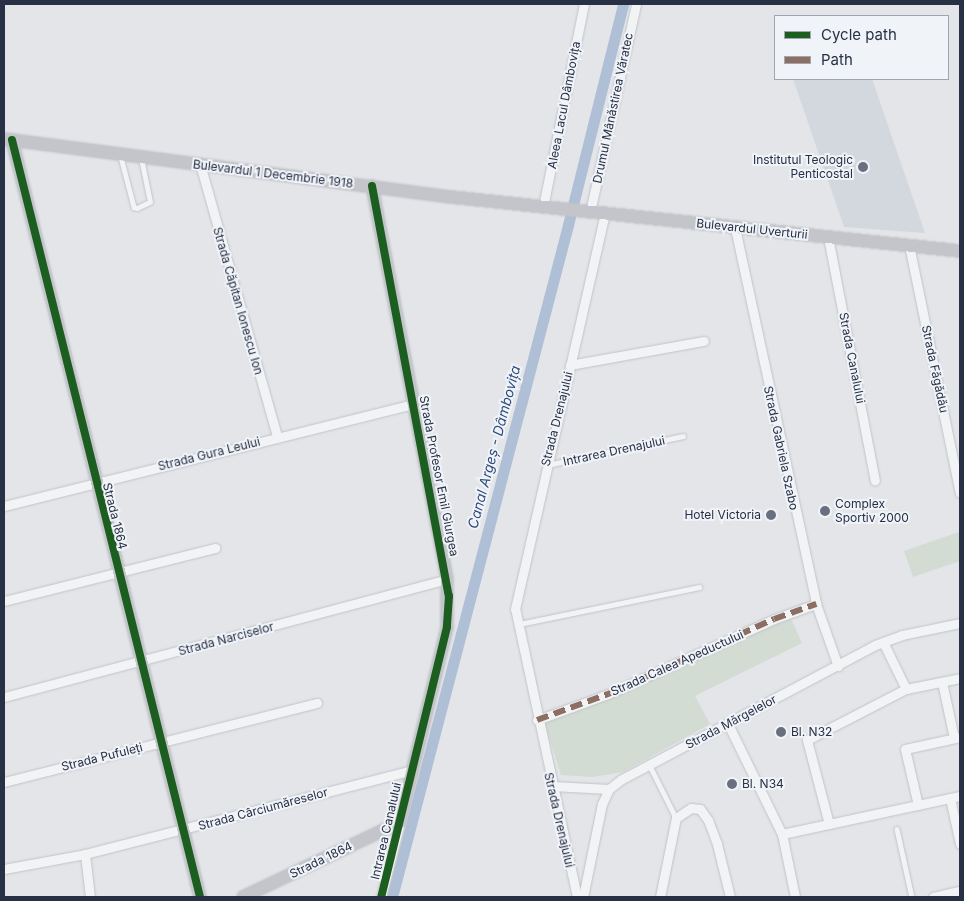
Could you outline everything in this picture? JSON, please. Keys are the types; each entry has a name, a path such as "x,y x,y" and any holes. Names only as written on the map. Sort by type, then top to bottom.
{"street":[{"name":"Aleea Lacul Dâmbovița","path":"543,207 584,4"},
{"name":"Drumul Mânăstirea Văratec","path":"590,212 636,4"},
{"name":"Bulevardul 1 Decembrie 1918","path":"8,140 543,207"},
{"name":"Strada 1864","path":"8,140 200,897"},
{"name":"Strada Căpitan Ionescu Ion","path":"200,164 277,437"},
{"name":"Strada Profesor Emil Giurgea","path":"372,186 447,579 447,627 412,770"},
{"name":"Bulevardul Uverturii","path":"543,207 960,250"},
{"name":"Strada Drenajului","path":"577,897 516,625 517,590 605,214"},
{"name":"Strada Gabriela Szabo","path":"735,228 816,604 838,666"},
{"name":"Strada Canalului","path":"828,237 875,480"},
{"name":"Strada Făgădău","path":"909,245 960,493"},
{"path":"570,365 704,341"},
{"name":"Strada Gura Leului","path":"4,506 414,404"},
{"path":"4,601 215,548"},
{"name":"Strada Narciselor","path":"4,697 447,579"},
{"name":"Strada Calea Apeductului","path":"537,720 608,694 774,619 816,604"},
{"name":"Strada Mărgelelor","path":"609,790 622,779 649,764 883,642 960,623"},
{"path":"883,642 906,689"},
{"path":"829,824 807,740 906,689 960,678"},
{"path":"918,805 905,749 957,737 942,682"},
{"name":"Strada Pufuleți","path":"4,782 317,703"},
{"path":"728,724 782,834 795,897"},
{"name":"Intrarea Canalului","path":"381,897 412,770"},
{"name":"Strada Cârciumăreselor","path":"4,869 85,854 412,770"},
{"path":"552,786 609,790 598,823 583,897"},
{"path":"782,834 960,796"},
{"path":"950,798 960,844"},
{"path":"660,897 676,818 691,808 700,809 705,815 717,844 730,897"},
{"name":"Strada 1864","path":"243,897 400,822"},
{"path":"85,854 90,897"},
{"path":"933,897 960,891"}],"lane":[{"path":"121,155 134,207 137,208 150,202 141,158"},
{"name":"Intrarea Drenajului","path":"545,465 683,436"},
{"path":"516,625 698,587"},
{"path":"649,764 676,818"},
{"path":"897,829 912,897"}],"shaded area":[{"name":"Institutul Teologic Penticostal","path":"793,80 872,80 925,233 844,227"},
{"path":"959,532 960,561 913,577 904,551"},
{"path":"787,610 802,643 695,696 710,724 623,772 593,777 561,775 544,721 675,671 672,663"}],"waterway":[{"name":"Canal Argeș - Dâmbovița","path":"392,897 568,225 623,4"}],"marked path":[{"path":"537,720 608,694 774,619 816,604"}],"cycle path":[{"path":"12,140 200,897"},
{"path":"372,186 449,596 447,627 381,897"}],"place":[{"name":"Institutul Teologic Penticostal","path":"863,167"},
{"name":"Complex Sportiv 2000","path":"825,511"},
{"name":"Hotel Victoria","path":"771,515"},
{"name":"Bl. N32","path":"781,732"},
{"name":"Bl. N34","path":"732,784"}]}
